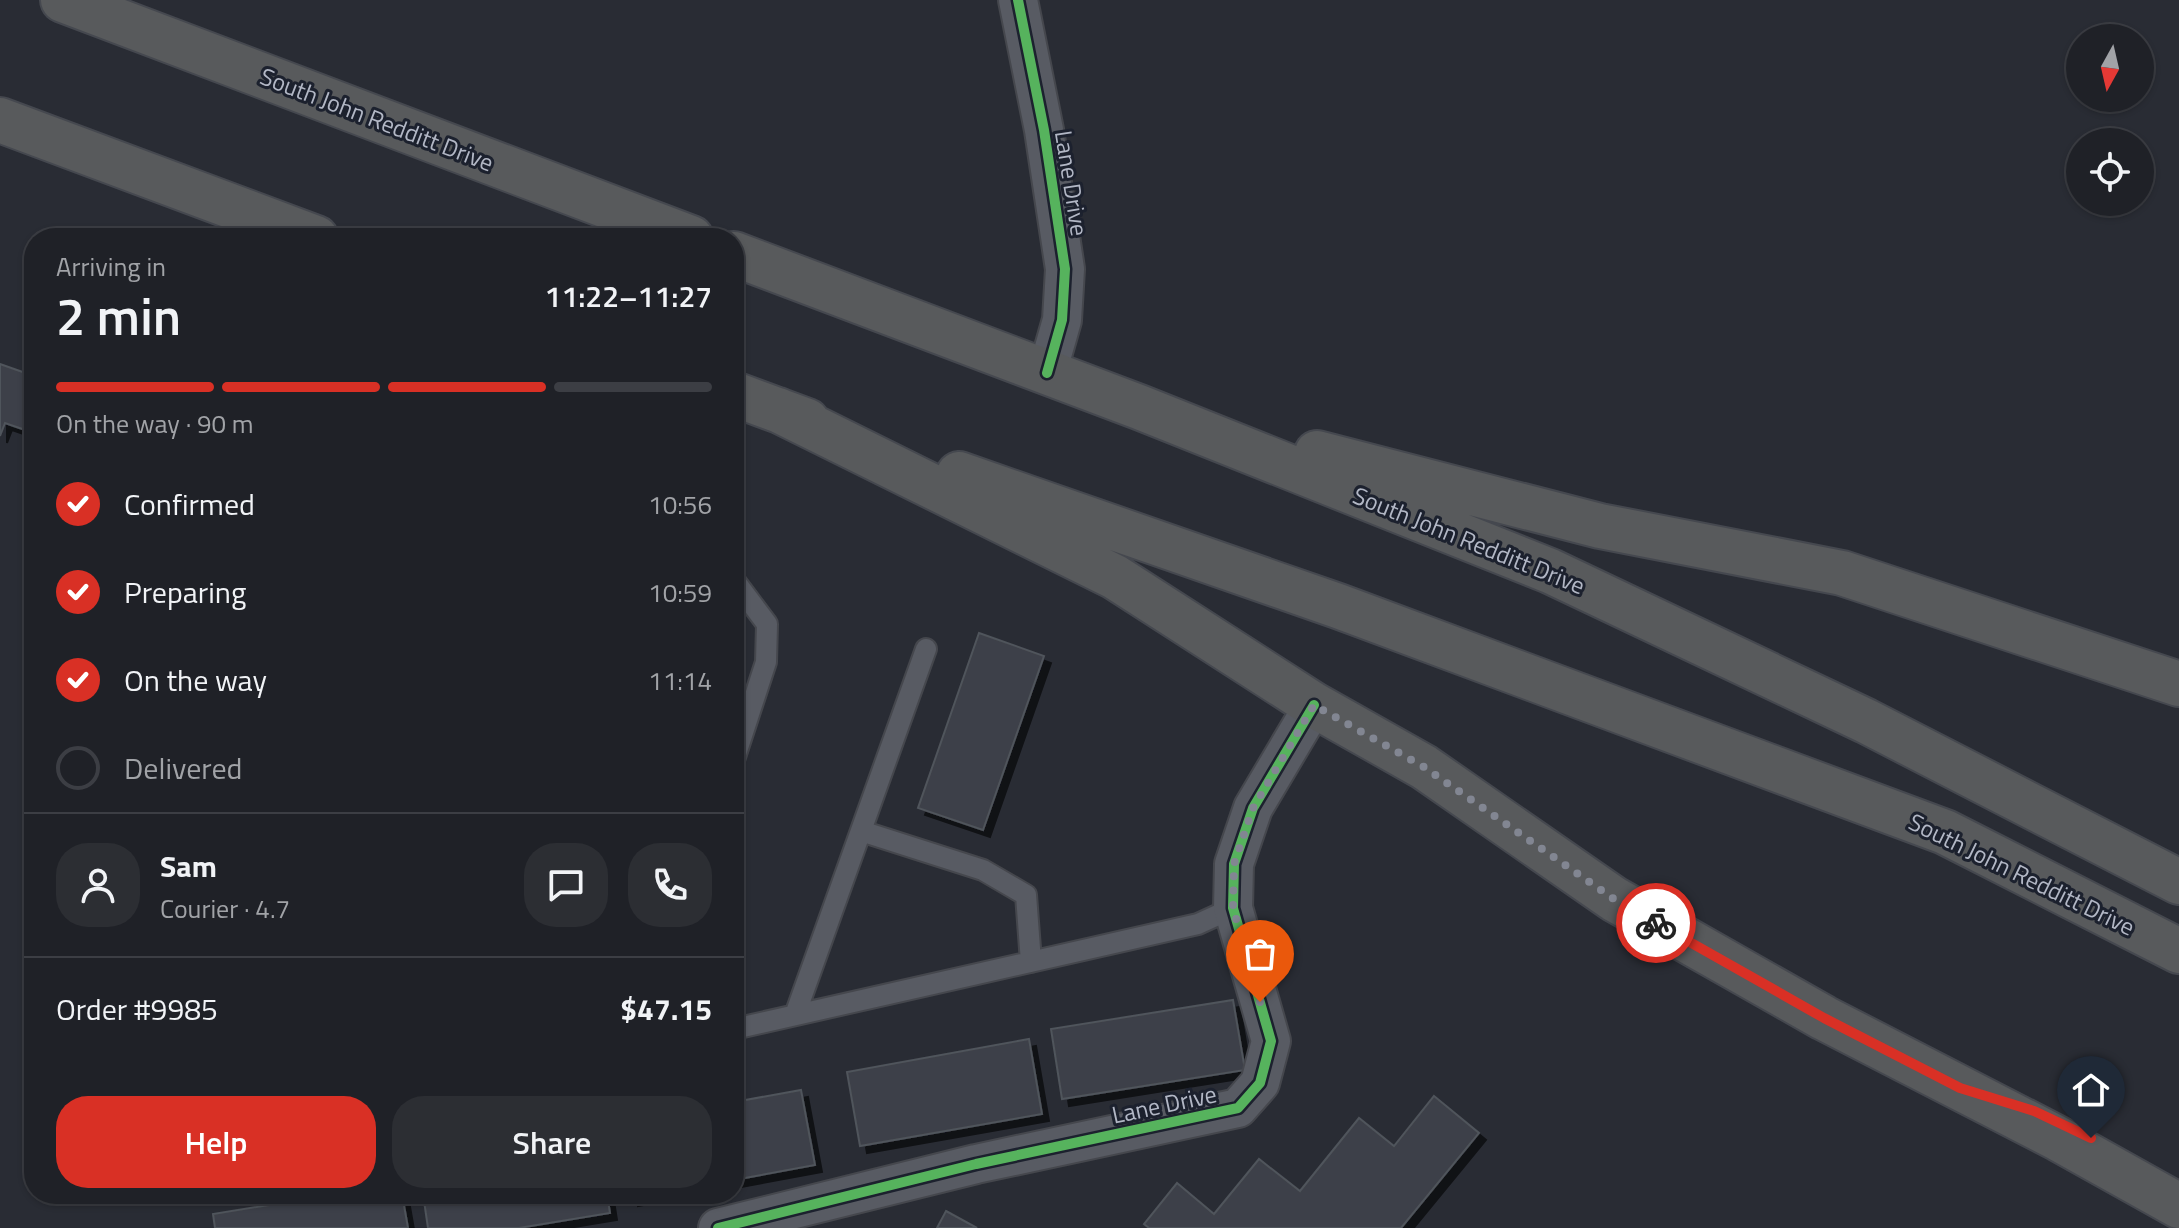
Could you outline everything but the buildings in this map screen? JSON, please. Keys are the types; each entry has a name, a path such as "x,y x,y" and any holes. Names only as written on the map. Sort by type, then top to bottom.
{"highway":[{"name":"South John Redditt Drive","path":"63,0 665,228"},
{"path":"0,120 263,227"},
{"name":"South John Redditt Drive","path":"744,258 1139,407 1550,571 1866,721 2179,882"},
{"name":"South John Redditt Drive","path":"744,398 1338,606 1945,832 2179,951"},
{"path":"1139,407 1600,526 1842,573 2179,684"},
{"path":"778,410 1115,577 1314,705 1424,767 1614,899 1824,1018 2059,1139 2179,1206"},
{"path":"1960,1088 2034,1111 2179,1181"}],"street":[{"name":"Lane Drive","path":"1018,0 1044,130 1065,269 1062,320 1047,373"},
{"name":"Lane Drive","path":"718,1228 976,1164 1238,1108 1260,1083 1271,1041 1233,908 1234,864 1253,808 1314,705"}],"lane":[{"path":"744,593 767,624 766,662 744,729"},
{"path":"795,1015 926,649"},
{"path":"861,831 983,870 1026,895 1031,962"},
{"path":"744,1027 1198,924 1233,908"}],"cycle path":[{"path":"1018,0 1044,130 1065,269 1062,320 1047,373"},
{"path":"718,1228 976,1164 1238,1108 1260,1083 1271,1041 1233,908 1234,864 1253,808 1314,705"}],"way so far":[{"path":"1260,1002 1233,908 1234,864 1253,808 1314,705 1424,767 1614,899 1656,923"}],"route":[{"path":"1656,923 1824,1018 1960,1088 2034,1111 2091,1138"}]}
